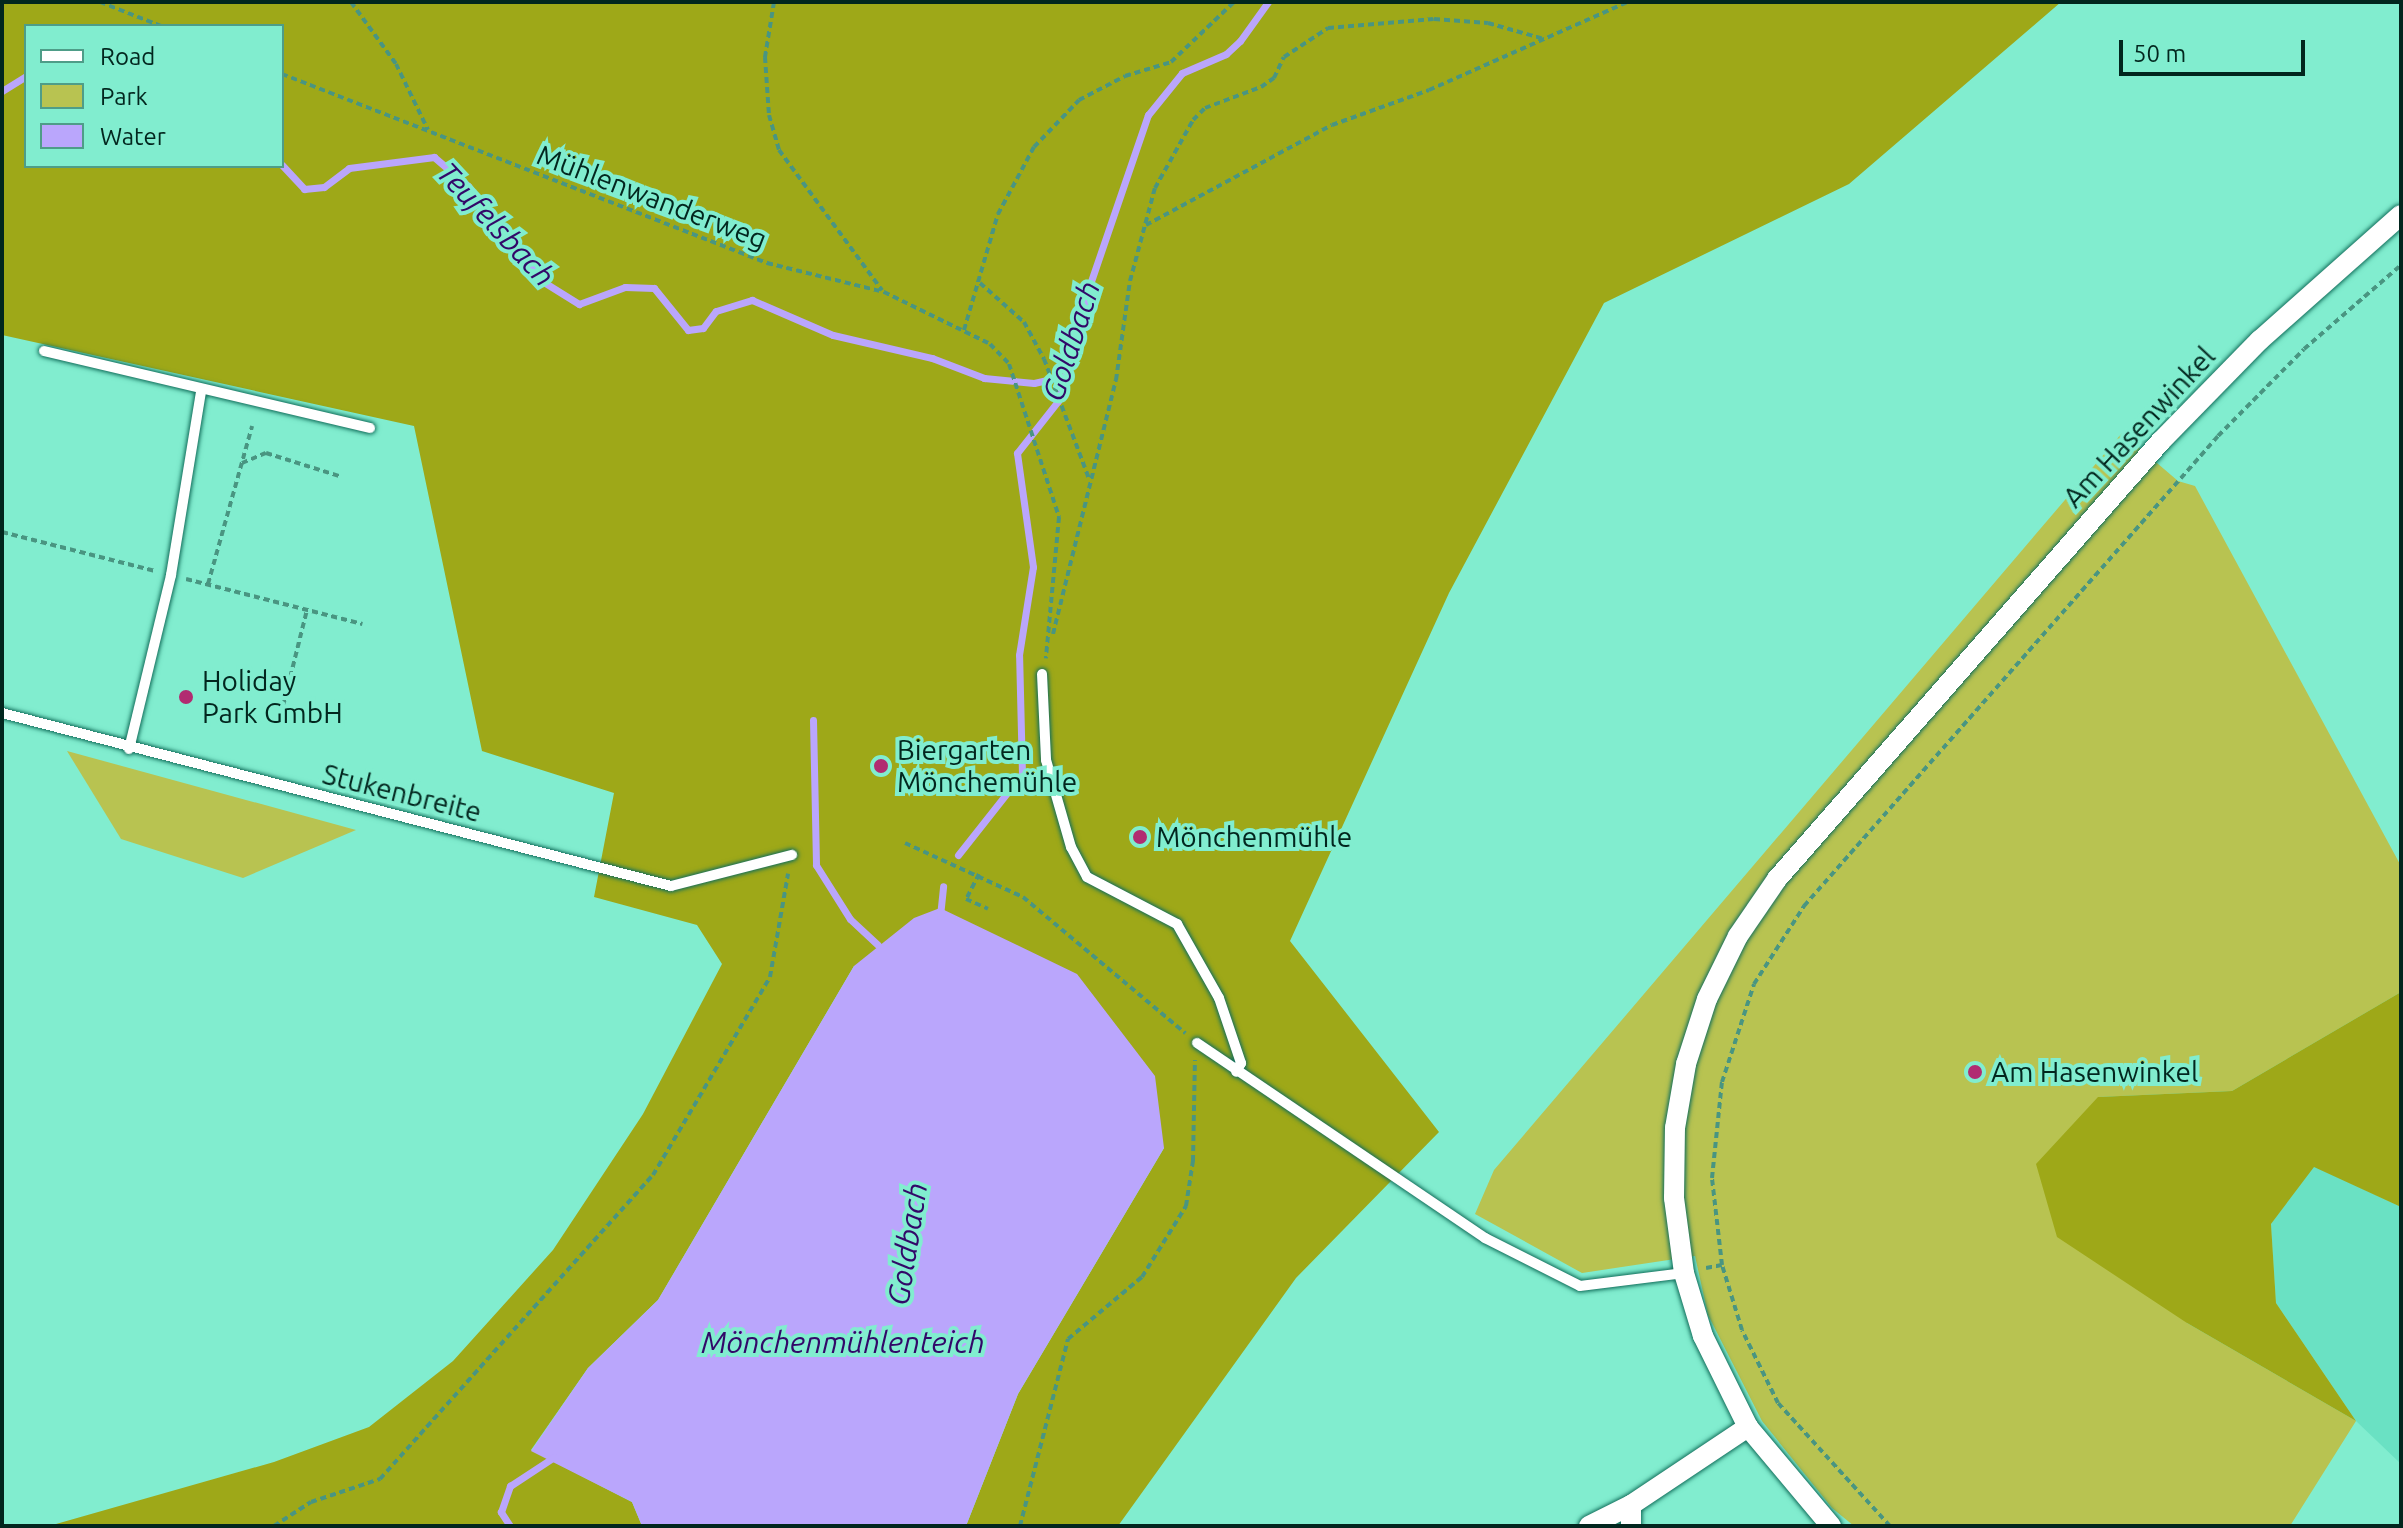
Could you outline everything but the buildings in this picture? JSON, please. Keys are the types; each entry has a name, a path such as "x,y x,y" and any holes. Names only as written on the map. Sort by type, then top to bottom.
{"street":[{"name":"Am Hasenwinkel","path":"1831,1526 1748,1427 1715,1364 1684,1273 1674,1198 1679,1094 1707,999 1756,908 2161,441 2260,340 2401,215"},
{"path":"1589,1526 1631,1505 1748,1427"},
{"path":"1631,1505 1631,1526"}],"lane":[{"path":"44,351 201,392 370,428"},
{"path":"129,749 171,575 201,392"},
{"path":"1042,674 1046,760 1071,847 1087,877 1177,924 1219,998 1241,1063 1236,1072"},
{"name":"Stukenbreite","path":"2,713 129,749 671,886 792,855"},
{"path":"1197,1043 1485,1238 1580,1286 1684,1273"}],"path":[{"path":"100,2 156,24"},
{"path":"351,2 396,64 429,132"},
{"path":"774,2 765,57 769,115 779,150 884,292"},
{"path":"1234,2 1171,62 1125,76 1079,100 1034,147 998,214 964,330 990,344 1009,364 1059,517 1051,640 1116,380 1130,281 1155,188 1193,120 1205,108 1261,87 1284,57 1328,28 1434,19 1488,23 1544,39"},
{"path":"1146,225 1332,125 1628,2"},
{"name":"Mühlenwanderweg","path":"284,75 767,263 884,292 964,330"},
{"path":"1890,1526 1778,1403 1742,1330 1722,1265 1712,1178 1722,1082 1754,984 1813,894 2218,436 2304,349 2401,265"},
{"path":"980,283 1015,312 1044,359 1089,479"},
{"path":"208,584 252,426"},
{"path":"242,463 266,453 339,476"},
{"path":"2,532 362,624"},
{"path":"283,706 307,610"},
{"path":"905,843 979,874 1023,897 1197,1043 1193,1161 1186,1206 1142,1277 1068,1339 1020,1526"},
{"path":"274,1526 311,1502 380,1479 653,1175 770,977 792,855"},
{"path":"979,874 966,899 988,909"}],"shaded area":[{"path":"2314,1166 2401,1207 2401,1464 2356,1421 2276,1303 2271,1224"}],"green space":[{"path":"2,2 2061,2 1849,184 1604,303 1449,593 1290,941 1439,1132 1296,1278 1118,1526 966,1526 1018,1394 1164,1148 854,966 658,1300 588,1368 531,1450 632,1502 642,1526 49,1526 274,1462 369,1427 453,1361 553,1250 643,1114 722,964 697,925 594,897 614,793 482,751 414,426 2,335"},
{"path":"2122,433 2178,481 2195,486 2401,866 2401,992 2232,1091 2098,1097 2187,1323 2356,1421 2290,1526 1854,1526 1832,1508 1762,1421 1708,1315 1695,1256 1582,1273 1475,1214 1494,1170"},
{"path":"67,751 356,830 243,878 121,839"},
{"path":"2401,992 2401,1207 2314,1167 2271,1224 2276,1303 2356,1421 2187,1323 2057,1237 2036,1164 2098,1097 2232,1091"}],"water":[{"name":"Mönchenmühlenteich","path":"940,908 1077,974 1155,1076 1164,1148 1018,1394 966,1526 642,1526 632,1502 531,1451 588,1368 658,1300 854,966 914,918"}],"waterway":[{"name":"Goldbach","path":"958,855 1022,774 1019,655 1033,567 1017,453 1058,401 1088,290 1148,115 1182,73 1226,54 1240,41 1268,2"},
{"name":"Teufelsbach","path":"2,91 24,77"},
{"name":"Teufelsbach","path":"284,167 304,189 324,187 349,168 434,157 468,186 542,281 579,304 625,287 654,288 688,330 703,328 716,311 752,300 833,335 932,358 984,378 1034,383 1060,377"},
{"path":"813,720 816,865 850,919 878,945"},
{"name":"Goldbach","path":"940,916 943,886"},
{"name":"Goldbach","path":"510,1526 501,1512 510,1486 554,1457"}],"place":[{"name":"Holiday Park GmbH","path":"186,697"},
{"name":"Biergarten Mönchemühle","path":"881,766"},
{"name":"Mönchenmühle","path":"1140,837"},
{"name":"Am Hasenwinkel","path":"1975,1072"}]}
